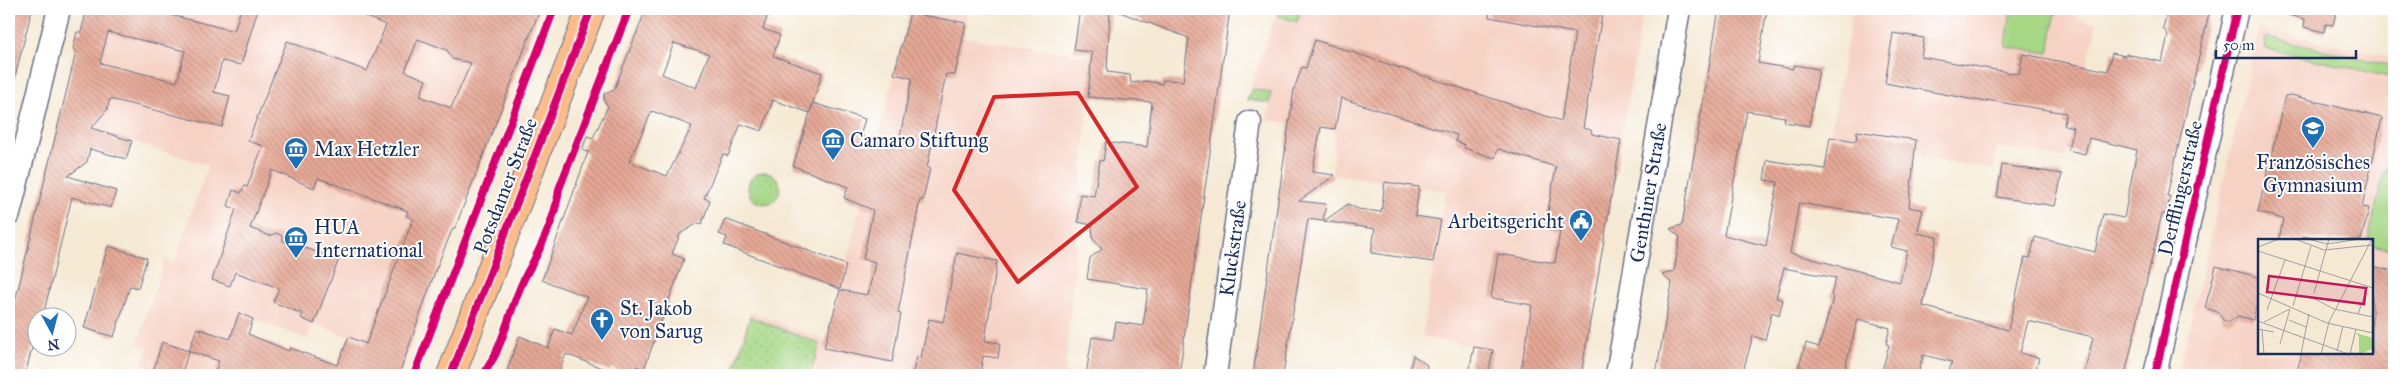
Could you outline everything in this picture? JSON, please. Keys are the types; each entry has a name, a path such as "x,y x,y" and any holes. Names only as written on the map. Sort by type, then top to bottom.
{"main road":[{"name":"Potsdamer Straße","path":"451,375 591,9"}],"street":[{"path":"9,214 59,9"},
{"name":"Genthiner Straße","path":"1617,375 1679,9"},
{"name":"Derfflingerstraße","path":"2155,375 2237,9"},
{"name":"Kluckstraße","path":"1216,375 1250,122"}],"highlighted area":[{"path":"1078,93 1137,187 1018,282 954,190 994,97"}],"shaded area":[{"path":"87,9 457,9 449,31 521,59 406,359 313,323 307,339 254,319 234,375 139,375 148,347 137,344 165,259 174,263 208,165 59,119"},
{"path":"911,9 968,9 963,37 1092,57 1065,375 730,375 750,312 826,340"},
{"path":"1277,9 1643,9 1582,375 1488,375 1493,350 1422,337 1446,191 1332,174 1335,129 1267,120 1270,103 1247,100"},
{"path":"1853,9 2078,9 2076,18 2097,23 2066,158 1997,147 1993,169 1914,156 1915,140 1858,131 1856,141 1830,137"},
{"name":"Französisches Gymnasium","path":"2259,28 2394,58 2394,375 2178,375"}],"green space":[{"path":"1280,9 1301,9 1297,22 1278,16"},
{"path":"2011,9 2056,9 2049,53 2006,47"},
{"path":"2266,37 2394,66 2394,78 2264,48"},
{"path":"1253,89 1271,93 1270,103 1247,100"},
{"path":"2394,131 2394,250 2373,245 2373,239 2368,239"},
{"path":"764,172 770,173 775,177 779,182 779,194 775,199 770,203 764,204 758,203 753,199 749,194 748,188 749,182 753,177 758,173"},
{"path":"750,317 820,344 810,374 812,375 733,375"}],"building":[{"path":"9,9 32,9 14,81 9,80"},
{"path":"87,9 147,9 234,31 241,9 258,9 241,65 222,61 214,92 230,96 222,127 110,99 107,110 91,128 132,141 126,159 90,149 87,162 68,176 116,191 111,208 72,197 45,306 28,306 28,356 30,356 25,375 9,375 9,326 76,52 73,49 77,32 81,32","holes":["108,32 185,51 177,82 100,63"]},
{"path":"347,9 540,9 455,228 453,228 436,269 399,375 214,375 219,361 189,351 197,328 230,339 239,313 253,319 248,334 289,351 290,348 337,365 349,337 366,344 413,219 406,216 408,211 318,178 314,188 272,170 250,228 270,236 276,233 282,236 283,241 339,259 314,324 301,318 303,314 273,302 279,288 235,272 230,286 212,280 236,209 228,206 233,190 241,193 244,186 247,187 263,146 248,141 287,41 367,71 386,25","holes":["418,39 447,50 452,59 471,63 451,108 420,96 426,80 405,71"]},
{"path":"646,9 770,9 763,29 780,35 773,56 822,73 810,113 773,100 762,131 741,124 728,156 723,154 704,198 710,200 702,224 698,223 680,234 672,254 684,259 644,369 637,366 632,375 611,368 610,371 566,354 558,375 505,375 520,336 548,348 555,329 572,335 587,297 542,280 588,152 582,150 587,136 593,138 608,106 604,101 604,94 614,90","holes":["674,43 709,54 696,88 662,74","652,111 692,126 667,176 629,162"]},
{"path":"1080,9 1110,9 1107,72 1130,75 1131,83 1146,81 1162,84 1163,80 1183,81 1189,38 1117,11 1117,9 1230,9 1179,375 1086,375 1092,337 1113,340 1116,322 1143,326 1148,289 1087,279 1090,258 1102,249 1093,239 1092,225 1078,222 1080,194 1094,196 1100,160 1103,161 1106,142 1147,147 1152,102 1088,97 1092,52 1074,50"},
{"path":"1490,9 1603,9 1583,128 1591,130 1592,134 1621,140 1581,375 1520,375 1532,305 1491,298 1498,254 1555,263 1560,231 1545,228 1556,167 1498,149 1495,158 1464,148 1465,145 1455,141 1457,135 1341,98 1335,129 1321,127 1312,172 1335,175 1299,201 1326,204 1323,221 1308,219 1283,375 1253,375 1294,89 1302,67 1306,68 1315,40 1561,121 1575,33 1489,17"},
{"path":"1719,9 1767,9 1758,63 1793,69 1793,65 1819,69 1809,126 1784,122 1785,117 1747,111 1724,235 1766,246 1778,182 1764,180 1767,160 1825,169 1830,137 1856,141 1857,131 1916,140 1909,207 1923,210 1917,233 1937,237 1923,306 2008,330 2025,257 2030,258 2035,237 2095,252 2103,214 2124,218 2137,150 2089,138 2085,154 2068,150 2073,127 2064,125 2066,113 1986,100 1986,102 1885,83 1893,33 1924,38 1921,57 2019,74 2023,54 2108,71 2112,53 2162,62 2168,35 2163,28 2168,9 2210,9 2167,196 2170,196 2166,214 2162,214 2125,375 2084,375 2093,337 2028,321 2020,353 2039,358 2034,375 1948,375 1952,362 1923,355 1918,375 1881,375 1889,345 1886,344 1890,328 1858,319 1843,375 1796,375 1806,343 1819,347 1833,298 1831,295 1836,278 1784,268 1776,298 1783,300 1779,315 1772,312 1765,340 1753,336 1742,375 1656,375 1672,283 1662,275 1674,271 1680,237 1670,229 1682,225","holes":["1799,203 1898,219 1891,247 1907,251 1900,282 1790,253"]},
{"path":"2288,9 2337,9 2333,25 2326,24 2324,32 2304,27 2305,19 2288,15"},
{"path":"910,13 966,23 955,75 946,74 927,168 930,168 923,200 920,200 898,313 901,314 892,362 824,348 840,290 868,295 875,262 863,259 873,210 844,198 848,187 793,166 813,103 865,119 860,136 898,146 912,78 894,74"},
{"path":"2291,95 2382,118 2362,207 2369,208 2361,239 2318,239 2303,236 2302,239 2279,239 2283,219 2258,212 2285,96"},
{"path":"2002,165 2062,174 2055,206 1997,197"},
{"path":"1385,182 1419,187 1415,216 1441,220 1433,262 1371,253 1375,229 1324,221 1348,204 1358,209 1381,212"},
{"path":"725,219 846,265 840,289 724,245 727,237 719,234"},
{"path":"108,246 147,258 138,288 130,286 114,337 84,328"},
{"path":"957,253 997,261 985,341 1000,343 998,358 983,356 980,375 912,375 917,357 921,358 929,319 943,322"},
{"path":"2216,266 2258,277 2258,298 2253,320 2238,316 2229,322 2223,320 2218,312 2205,308"},
{"path":"2373,266 2394,271 2394,375 2296,375 2302,354 2373,354"},
{"path":"162,342 189,351 181,375 152,375"},
{"path":"1474,347 1493,350 1488,375 1468,375"},
{"path":"1413,355 1427,365 1425,375 1409,375"}],"cycle path":[{"path":"414,375 554,9"},
{"path":"451,375 591,9"},
{"path":"484,375 497,352 522,284 547,234 555,211 559,189 629,9"},
{"path":"2155,375 2237,9"}],"place":[{"name":"Französisches Gymnasium","path":"2313,149"},
{"name":"Camaro Stiftung","path":"833,161"},
{"name":"Max Hetzler","path":"296,170"},
{"name":"Arbeitsgericht","path":"1581,242"},
{"name":"HUA International","path":"296,259"},
{"name":"St. Jakob von Sarug","path":"602,341"}]}
